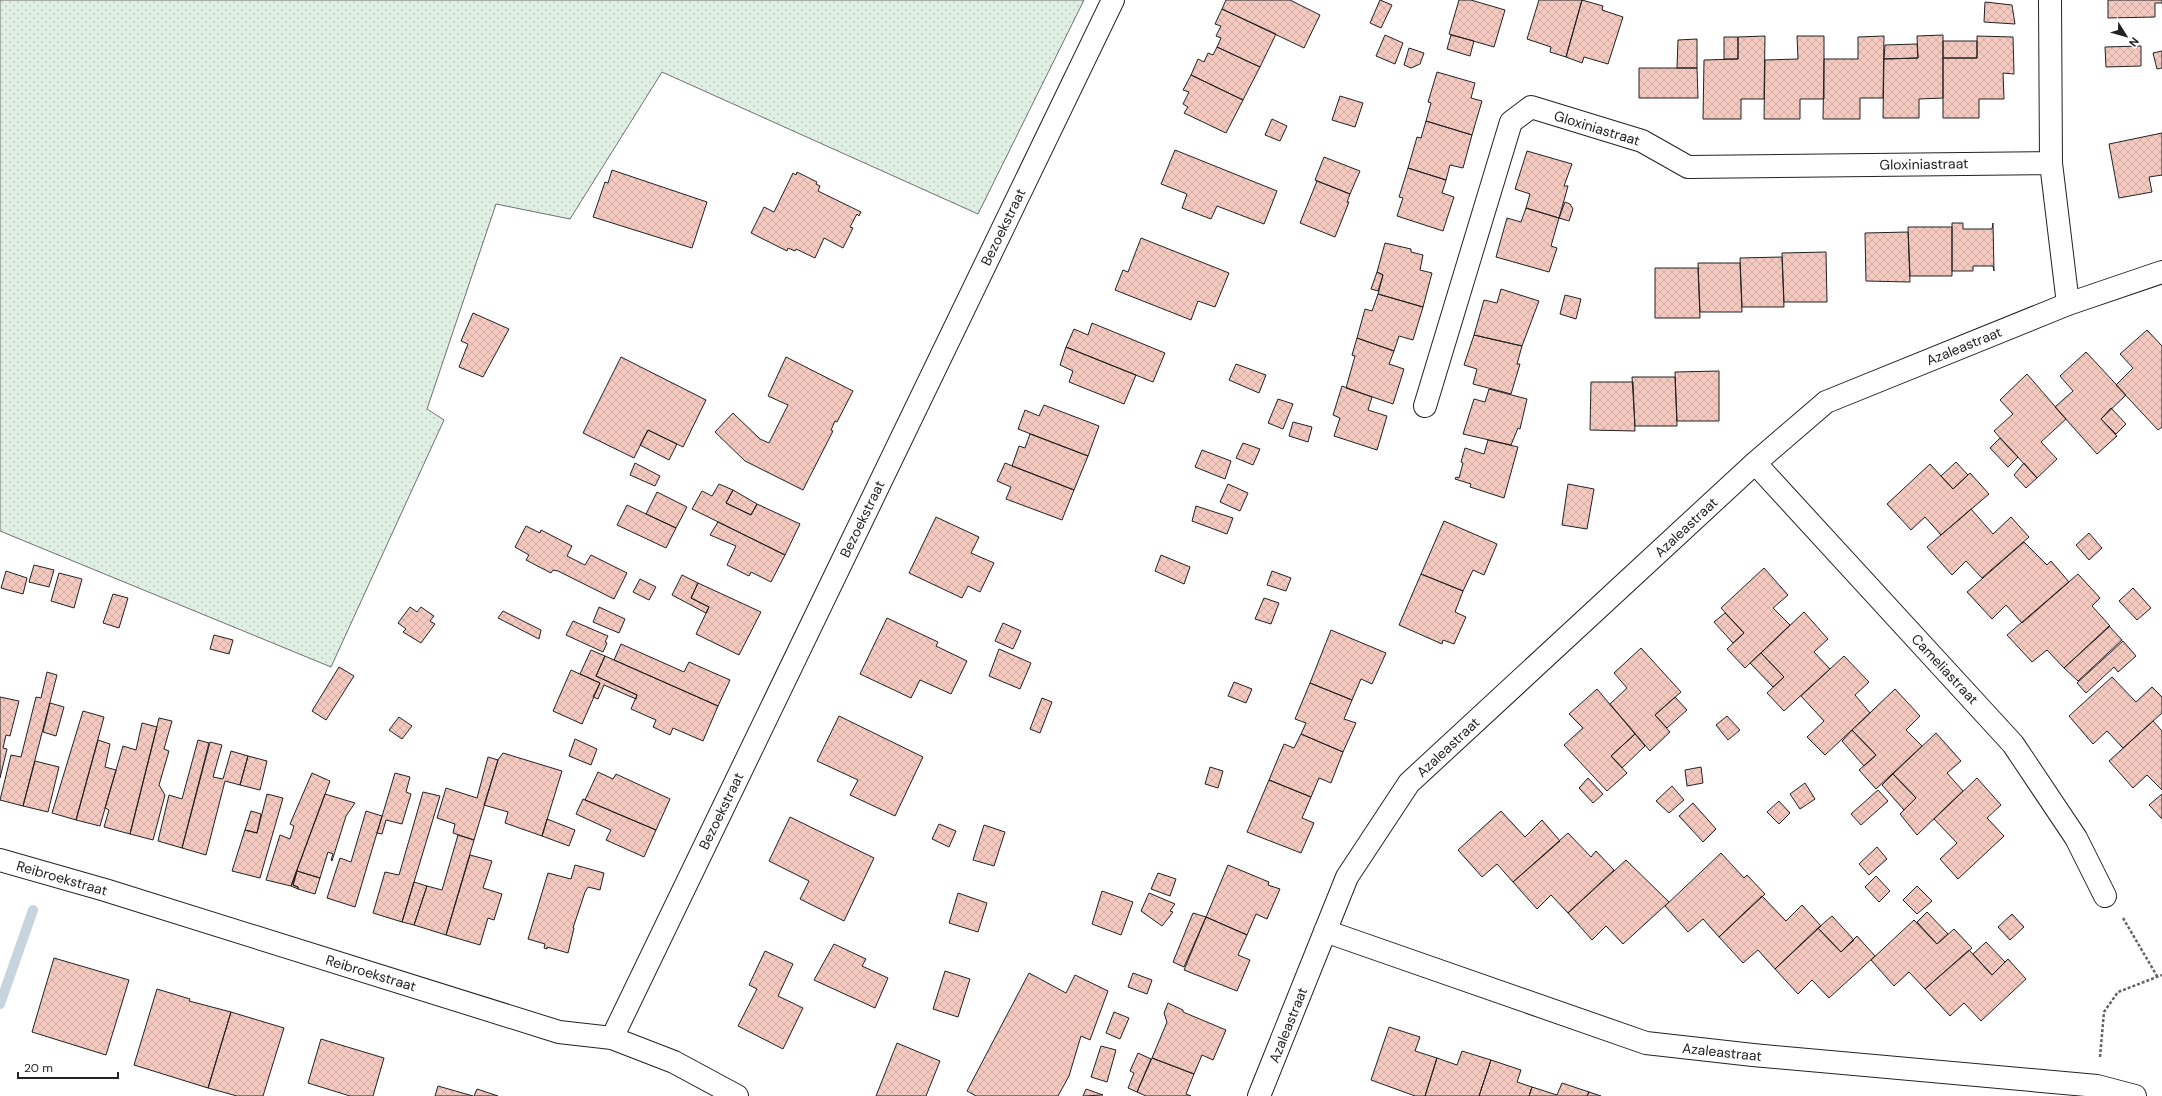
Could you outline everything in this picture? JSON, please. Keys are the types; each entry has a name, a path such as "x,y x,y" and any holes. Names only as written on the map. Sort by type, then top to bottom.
{"street":[{"name":"Bezoekstraat","path":"612,1038 1112,0"},
{"path":"2050,0 2051,163 2068,304"},
{"name":"Gloxiniastraat","path":"1425,406 1511,122 1531,107 1642,141 1688,167 2051,163"},
{"name":"Azaleastraat","path":"1259,1096 1347,877 1409,783 1756,463 1826,402 2068,304 2162,272"},
{"name":"Cameliastraat","path":"1756,463 2013,744 2076,838 2105,896"},
{"name":"Reibroekstraat","path":"0,860 112,892 559,1032 612,1038 674,1062 737,1096"},
{"name":"Azaleastraat","path":"1325,931 1646,1043 1754,1056 2097,1086 2135,1096"}],"path":[{"path":"2105,896 2116,907 2136,938 2157,976"},
{"path":"2097,1086 2104,1012 2118,992 2162,975"}],"green space":[{"path":"0,0 1084,0 978,214 662,72 570,219 496,204 427,409 444,420 331,667 0,531"}],"building":[{"path":"1226,0 1290,0 1320,15 1304,48 1222,9"},
{"path":"1380,0 1392,5 1381,28 1370,23"},
{"path":"1459,0 1471,0 1505,10 1494,47 1449,34"},
{"path":"1539,0 1582,0 1566,57 1550,52 1551,47 1527,39"},
{"path":"1582,0 1603,6 1602,10 1623,17 1608,64 1584,57 1582,63 1566,57"},
{"path":"2108,0 2162,0 2162,3 2155,3 2155,17 2108,18"},
{"path":"1985,2 2012,5 2015,24 1984,22"},
{"path":"1222,9 1276,34 1260,67 1217,47 1221,38 1216,36 1221,26 1215,24"},
{"path":"1385,35 1403,43 1395,64 1376,56"},
{"path":"1451,35 1474,41 1470,56 1447,49"},
{"path":"1943,35 1943,98 1919,99 1919,118 1883,118 1884,59 1918,58 1917,36"},
{"path":"1765,36 1764,99 1741,99 1741,119 1703,119 1704,60 1738,59 1738,37"},
{"path":"1797,36 1824,36 1824,99 1800,99 1800,119 1764,119 1765,60 1798,59"},
{"path":"1884,36 1883,98 1860,98 1860,119 1823,119 1824,59 1858,59 1858,37"},
{"path":"1977,36 2013,37 2014,74 2003,73 2004,99 1979,99 1979,118 1943,118 1943,58 1977,58"},
{"path":"1724,37 1738,37 1738,59 1724,59"},
{"path":"1697,39 1697,68 1677,68 1678,40"},
{"path":"1943,41 1977,41 1977,58 1943,58"},
{"path":"1917,44 1918,58 1884,59 1885,45"},
{"path":"2141,46 2141,66 2106,67 2105,47"},
{"path":"1217,47 1260,67 1243,100 1191,75 1198,59 1204,62 1208,53 1213,55"},
{"path":"1409,48 1424,53 1420,64 1411,68 1404,65"},
{"path":"2162,51 2162,68 2157,69 2153,53"},
{"path":"1639,68 1697,68 1698,98 1639,98"},
{"path":"1437,72 1475,83 1471,98 1482,101 1472,135 1426,121 1431,103 1428,102"},
{"path":"1191,75 1243,100 1226,133 1184,113 1188,107 1183,104 1189,92 1183,90"},
{"path":"1340,96 1363,103 1355,127 1332,120"},
{"path":"1272,119 1287,126 1280,141 1265,135"},
{"path":"1426,121 1472,135 1463,168 1450,165 1446,180 1408,168 1417,137 1421,138"},
{"path":"2162,133 2162,175 2149,177 2152,192 2119,198 2109,144"},
{"path":"1175,150 1277,191 1264,224 1217,206 1211,219 1182,208 1187,194 1161,184"},
{"path":"1527,151 1572,164 1564,186 1568,186 1559,218 1526,208 1530,194 1515,189"},
{"path":"1324,157 1360,171 1350,194 1315,180"},
{"path":"1408,168 1446,180 1442,193 1454,197 1443,231 1397,216 1403,198 1399,197"},
{"path":"612,170 707,202 692,248 593,217 605,182 608,183"},
{"path":"797,172 817,182 816,184 820,186 818,191 861,212 859,216 857,214 850,227 853,228 843,248 824,238 815,258 796,249 795,251 788,248 787,251 751,233 764,207 774,212 793,173 796,175"},
{"path":"1317,181 1350,194 1347,202 1349,202 1335,237 1300,223"},
{"path":"1565,202 1570,204 1573,209 1569,221 1559,218"},
{"path":"1526,208 1559,218 1551,246 1557,248 1549,272 1496,257 1507,218 1521,222"},
{"path":"1952,223 1963,223 1963,229 1992,229 1993,223 1994,271 1993,266 1973,266 1973,271 1952,271"},
{"path":"1908,227 1952,227 1952,276 1910,276"},
{"path":"1908,232 1910,282 1866,281 1865,233"},
{"path":"1141,238 1229,273 1215,307 1198,301 1191,320 1115,290 1123,270 1128,272"},
{"path":"1385,243 1411,249 1411,252 1423,255 1420,270 1432,273 1423,307 1378,294 1383,275 1377,272"},
{"path":"1826,252 1827,302 1784,302 1782,253"},
{"path":"1782,257 1784,307 1742,307 1740,258"},
{"path":"1698,263 1740,263 1742,312 1700,312"},
{"path":"1655,268 1698,268 1700,318 1655,318"},
{"path":"1377,272 1383,275 1378,291 1371,289"},
{"path":"1501,289 1539,301 1522,346 1474,335 1484,300 1497,303"},
{"path":"1378,294 1423,307 1413,340 1399,336 1394,351 1357,338 1365,309 1372,311"},
{"path":"1565,295 1581,299 1576,319 1560,314"},
{"path":"473,313 509,329 483,377 459,367 468,344 461,341"},
{"path":"1092,323 1165,353 1153,382 1066,347 1074,329 1088,335"},
{"path":"2147,330 2162,346 2162,427 2158,430 2116,385 2133,368 2120,354"},
{"path":"1474,335 1522,346 1517,364 1520,364 1511,394 1473,384 1477,369 1464,365"},
{"path":"1357,338 1394,351 1389,364 1404,369 1393,404 1346,388 1355,356 1352,355"},
{"path":"1066,347 1136,375 1124,404 1069,382 1073,371 1060,365"},
{"path":"2086,352 2126,395 2101,419 2117,436 2097,454 2055,407 2073,391 2060,376"},
{"path":"621,357 706,400 683,447 648,430 634,458 583,433"},
{"path":"786,357 853,391 837,422 835,421 831,430 833,431 803,490 745,461 715,432 733,413 760,439 769,443 788,405 768,396"},
{"path":"1236,364 1266,375 1259,393 1229,380"},
{"path":"1719,371 1719,421 1677,421 1675,372"},
{"path":"2027,374 2066,419 2041,442 2057,459 2037,478 1994,431 2013,414 2000,400"},
{"path":"1632,377 1675,377 1677,426 1635,426"},
{"path":"1591,382 1633,382 1635,431 1590,430"},
{"path":"1342,386 1372,397 1368,410 1387,416 1377,450 1334,436 1340,418 1333,415"},
{"path":"1489,389 1527,399 1520,429 1518,428 1511,445 1463,434 1474,399 1485,402"},
{"path":"1278,399 1293,404 1283,429 1268,423"},
{"path":"1044,405 1099,426 1088,456 1018,429 1025,410 1039,416"},
{"path":"2111,408 2126,424 2116,434 2101,419"},
{"path":"1293,422 1312,427 1308,442 1289,436"},
{"path":"648,430 677,444 669,460 640,445"},
{"path":"1030,434 1088,456 1074,490 1012,466 1019,446 1025,448"},
{"path":"2000,438 2018,457 2008,467 1990,448"},
{"path":"1488,440 1518,447 1504,498 1470,487 1471,484 1455,479 1456,477 1459,478 1465,448 1484,454"},
{"path":"1243,443 1260,449 1253,465 1236,458"},
{"path":"1202,450 1231,461 1225,479 1195,467"},
{"path":"1956,462 1968,475 1953,489 1941,476"},
{"path":"635,463 660,476 655,486 630,475"},
{"path":"1005,463 1074,490 1062,520 1006,499 1011,487 997,481"},
{"path":"2024,463 2037,478 2026,488 2014,475"},
{"path":"1930,464 1953,489 1970,473 1989,494 1941,535 1925,517 1911,530 1887,504"},
{"path":"719,484 733,490 726,503 751,515 757,504 800,524 785,555 692,509 702,491 712,496"},
{"path":"1228,484 1248,493 1240,511 1220,502"},
{"path":"1568,484 1594,489 1587,529 1562,525"},
{"path":"733,490 757,504 751,515 726,503"},
{"path":"657,492 687,507 676,528 646,514"},
{"path":"627,505 676,528 666,548 617,525"},
{"path":"1196,506 1233,518 1227,534 1192,521"},
{"path":"1971,509 1993,534 2011,517 2029,537 1982,578 1966,561 1952,575 1927,547"},
{"path":"936,517 979,537 971,553 994,563 980,592 968,586 962,598 909,573"},
{"path":"1444,521 1497,544 1484,575 1473,570 1463,591 1421,574"},
{"path":"718,522 785,555 771,582 751,572 749,576 727,565 736,546 710,535"},
{"path":"526,526 540,533 541,530 572,546 567,556 585,565 591,555 627,573 614,599 558,571 553,570 551,573 526,560 529,555 515,547"},
{"path":"2089,533 2102,548 2089,560 2076,545"},
{"path":"2024,542 2047,565 2051,561 2069,582 2022,623 2006,605 1992,619 1967,592"},
{"path":"1161,555 1190,567 1184,584 1155,571"},
{"path":"34,565 54,570 49,587 29,582"},
{"path":"1764,568 1788,595 1773,608 1790,625 1745,668 1727,649 1744,633 1721,608"},
{"path":"6,571 27,578 23,594 1,588"},
{"path":"1272,571 1291,578 1286,591 1267,585"},
{"path":"59,573 82,579 74,608 51,601"},
{"path":"1421,574 1463,591 1455,612 1466,617 1454,644 1443,640 1442,644 1399,625"},
{"path":"2078,574 2100,598 2092,606 2110,626 2064,668 2047,650 2032,662 2007,635"},
{"path":"682,575 698,583 691,598 709,607 706,613 672,595"},
{"path":"640,579 656,587 649,600 633,592"},
{"path":"698,583 761,612 739,655 696,634 709,607 691,598"},
{"path":"2133,588 2151,608 2137,620 2119,601"},
{"path":"113,594 128,598 119,628 103,623"},
{"path":"1264,598 1279,603 1271,624 1255,619"},
{"path":"410,607 417,612 421,607 434,616 430,621 435,624 421,643 403,632 406,629 398,623"},
{"path":"599,607 625,619 619,633 593,622"},
{"path":"503,611 541,630 539,639 498,618"},
{"path":"1804,612 1828,639 1814,652 1830,669 1784,711 1767,693 1784,677 1761,653"},
{"path":"1725,613 1744,633 1733,643 1714,622"},
{"path":"887,618 938,642 936,646 967,661 951,694 920,680 911,698 860,674"},
{"path":"573,621 608,636 603,652 566,635"},
{"path":"1003,623 1021,631 1013,649 995,641"},
{"path":"2109,626 2122,640 2078,681 2064,668"},
{"path":"1331,630 1386,653 1372,684 1361,679 1352,700 1310,683"},
{"path":"214,635 233,640 229,654 210,649"},
{"path":"2123,641 2136,656 2118,672 2114,667 2086,693 2077,683"},
{"path":"621,644 684,672 689,662 730,680 718,706 614,660"},
{"path":"1641,648 1681,692 1655,715 1670,732 1650,751 1610,704 1627,688 1614,673"},
{"path":"999,649 1031,663 1020,689 989,676"},
{"path":"591,650 605,656 596,676 637,695 636,699 604,685 598,699 593,697 600,683 580,674"},
{"path":"1761,653 1784,677 1773,687 1750,663"},
{"path":"605,656 718,706 703,741 673,728 670,735 653,727 656,720 631,709 637,695 596,676"},
{"path":"1844,656 1869,682 1855,695 1870,713 1825,755 1807,737 1824,721 1801,696"},
{"path":"339,667 354,676 326,720 312,711"},
{"path":"571,670 600,683 582,724 553,711"},
{"path":"47,672 57,675 23,806 0,800 11,755 21,757 36,697 41,698"},
{"path":"2112,677 2136,702 2152,687 2162,697 2162,713 2123,748 2107,731 2093,744 2069,716"},
{"path":"1234,682 1252,689 1246,703 1228,696"},
{"path":"1310,683 1352,700 1344,719 1356,723 1343,752 1301,734 1306,723 1295,719"},
{"path":"1597,689 1635,734 1611,756 1627,773 1607,791 1564,745 1583,728 1569,714"},
{"path":"1895,689 1920,716 1906,730 1922,746 1876,789 1859,770 1876,755 1852,730"},
{"path":"0,697 19,701 10,736 6,735 3,748 7,749 0,778"},
{"path":"1675,697 1687,710 1667,728 1655,715"},
{"path":"1042,698 1052,702 1040,733 1030,729"},
{"path":"50,703 64,707 56,736 43,732"},
{"path":"83,711 104,717 76,820 52,813"},
{"path":"839,716 923,757 895,816 850,795 858,780 817,761"},
{"path":"1727,716 1740,730 1728,740 1716,725"},
{"path":"399,717 412,726 402,739 389,730"},
{"path":"159,718 172,721 164,749 169,751 159,785 165,795 153,840 130,834"},
{"path":"2153,721 2162,731 2162,790 2147,775 2133,788 2109,761"},
{"path":"142,723 157,727 130,834 104,827 109,810 105,808 123,746 136,750"},
{"path":"1852,730 1876,755 1864,766 1842,741"},
{"path":"1936,733 1961,761 1947,773 1963,791 1917,835 1900,814 1916,798 1893,774"},
{"path":"1301,734 1343,752 1331,783 1319,778 1311,797 1269,780 1284,744 1294,748"},
{"path":"1635,734 1645,746 1622,768 1611,756"},
{"path":"575,739 597,749 591,765 569,756"},
{"path":"98,740 110,744 105,767 116,770 100,826 76,820"},
{"path":"198,740 209,743 182,848 158,841 169,795 182,799"},
{"path":"210,742 222,745 213,777 223,779 231,751 248,756 240,785 225,781 206,855 182,848"},
{"path":"503,753 562,771 542,836 505,823 508,812 484,805 498,760"},
{"path":"248,756 267,761 260,790 240,785"},
{"path":"488,757 498,760 474,840 453,833 455,824 437,818 446,788 477,798"},
{"path":"35,761 59,767 48,812 23,806"},
{"path":"1210,767 1223,771 1218,788 1205,784"},
{"path":"1701,767 1703,783 1687,786 1685,770"},
{"path":"598,772 613,779 616,774 670,799 656,830 585,800"},
{"path":"312,773 330,781 291,886 266,880 280,835 290,839 294,826 290,824"},
{"path":"395,773 410,777 406,792 411,794 402,824 386,820 382,834 377,833"},
{"path":"1893,774 1916,798 1904,810 1882,785"},
{"path":"1588,778 1603,794 1593,803 1579,788"},
{"path":"1977,778 2001,805 1987,818 2004,836 1958,879 1940,859 1957,843 1934,819"},
{"path":"1269,780 1311,797 1302,818 1314,823 1301,853 1247,832"},
{"path":"1805,783 1815,799 1800,809 1790,794"},
{"path":"1672,786 1684,800 1669,813 1656,801"},
{"path":"1878,790 1888,801 1861,825 1851,814"},
{"path":"423,792 440,796 402,922 373,913 385,872 399,875"},
{"path":"267,794 283,798 260,878 232,871 245,830 257,833"},
{"path":"325,794 355,803 346,816 332,861 333,854 328,852 320,878 297,871 293,885 298,887 298,889 291,886"},
{"path":"2162,794 2162,819 2149,805"},
{"path":"583,799 656,830 644,857 606,840 611,830 576,814"},
{"path":"1779,801 1790,813 1779,824 1767,812"},
{"path":"1693,803 1716,829 1703,842 1679,816"},
{"path":"251,811 261,814 257,833 245,830"},
{"path":"366,811 382,816 355,907 327,898 340,858 351,862"},
{"path":"1501,811 1525,837 1542,820 1560,841 1513,882 1497,864 1482,877 1458,850"},
{"path":"790,817 874,858 844,921 800,899 809,881 769,861"},
{"path":"547,819 575,830 569,846 542,836"},
{"path":"939,824 956,831 949,847 932,839"},
{"path":"984,825 1005,832 994,866 973,860"},
{"path":"1568,833 1591,857 1596,851 1614,870 1568,913 1551,895 1537,909 1513,882"},
{"path":"458,835 474,840 446,935 414,925 427,886 442,890"},
{"path":"1877,847 1887,859 1869,875 1859,864"},
{"path":"1721,853 1744,878 1747,875 1765,894 1719,937 1703,919 1688,932 1665,906"},
{"path":"470,855 492,861 483,888 502,894 494,920 488,918 480,945 446,935"},
{"path":"1626,860 1669,902 1623,944 1606,926 1592,940 1568,913"},
{"path":"575,865 604,873 600,890 588,887 585,892 573,928 568,953 547,947 547,949 544,948 545,944 528,939 548,873 571,879"},
{"path":"1228,865 1269,882 1268,885 1280,889 1267,919 1256,914 1247,935 1206,917"},
{"path":"297,871 320,878 315,894 298,889 298,887 293,885"},
{"path":"1158,873 1176,879 1170,896 1151,889"},
{"path":"1876,876 1890,891 1879,902 1865,887"},
{"path":"414,882 427,886 414,925 402,922"},
{"path":"1917,886 1932,901 1917,914 1903,900"},
{"path":"1102,891 1133,902 1121,935 1092,924"},
{"path":"958,893 987,903 978,932 949,923"},
{"path":"1149,893 1175,904 1170,911 1173,912 1162,926 1141,911"},
{"path":"1762,896 1786,921 1802,905 1821,926 1775,969 1758,950 1743,963 1719,937"},
{"path":"1927,912 1948,934 1937,944 1917,922"},
{"path":"1193,913 1206,917 1184,967 1173,962"},
{"path":"2012,914 2024,927 2010,940 1998,927"},
{"path":"1832,916 1854,940 1841,952 1818,928"},
{"path":"1206,917 1247,935 1238,955 1250,960 1237,991 1184,970"},
{"path":"1914,920 1937,944 1954,929 1972,948 1925,989 1909,972 1894,986 1871,960"},
{"path":"1818,928 1841,952 1857,936 1875,956 1829,998 1812,980 1798,994 1775,969"},
{"path":"1986,942 2005,962 1992,975 1973,954"},
{"path":"834,944 866,959 862,966 888,978 875,1008 814,980"},
{"path":"1969,950 1992,975 2008,959 2026,979 1981,1021 1964,1003 1950,1016 1925,989"},
{"path":"765,951 793,964 778,996 803,1008 783,1049 738,1026 757,989 749,985"},
{"path":"54,958 129,980 106,1055 32,1032"},
{"path":"945,971 970,979 958,1017 933,1009"},
{"path":"1029,973 1066,993 1075,975 1108,991 1090,1040 1081,1036 1069,1076 1058,1096 976,1096 967,1091"},
{"path":"1133,973 1152,980 1147,994 1128,987"},
{"path":"157,989 190,999 189,1001 231,1012 208,1088 134,1065"},
{"path":"1168,1003 1183,1010 1183,1012 1226,1030 1213,1060 1202,1055 1194,1074 1152,1058 1167,1022 1164,1013"},
{"path":"231,1012 284,1028 263,1096 237,1096 208,1088"},
{"path":"1114,1012 1129,1018 1120,1039 1106,1033"},
{"path":"1389,1027 1420,1037 1415,1051 1437,1058 1425,1096 1415,1096 1371,1080"},
{"path":"321,1039 384,1058 373,1096 350,1096 308,1083"},
{"path":"897,1043 940,1061 926,1096 876,1096"},
{"path":"1101,1046 1116,1050 1107,1082 1091,1077"},
{"path":"1462,1051 1491,1060 1479,1096 1425,1096 1437,1058 1457,1065"},
{"path":"1138,1053 1151,1059 1137,1092 1128,1088 1134,1073 1130,1071"},
{"path":"1152,1058 1194,1074 1186,1094 1191,1096 1146,1096 1137,1092"},
{"path":"1491,1060 1521,1070 1517,1082 1532,1087 1529,1096 1479,1096"},
{"path":"1562,1083 1589,1092 1587,1096 1529,1096 1532,1087 1557,1095"},
{"path":"438,1086 473,1096 435,1096"},
{"path":"477,1089 498,1096 474,1096"},
{"path":"1086,1089 1103,1095 1083,1096"},
{"path":"1589,1092 1601,1096 1587,1096"}],"waterway":[{"path":"0,1004 33,910"}]}
